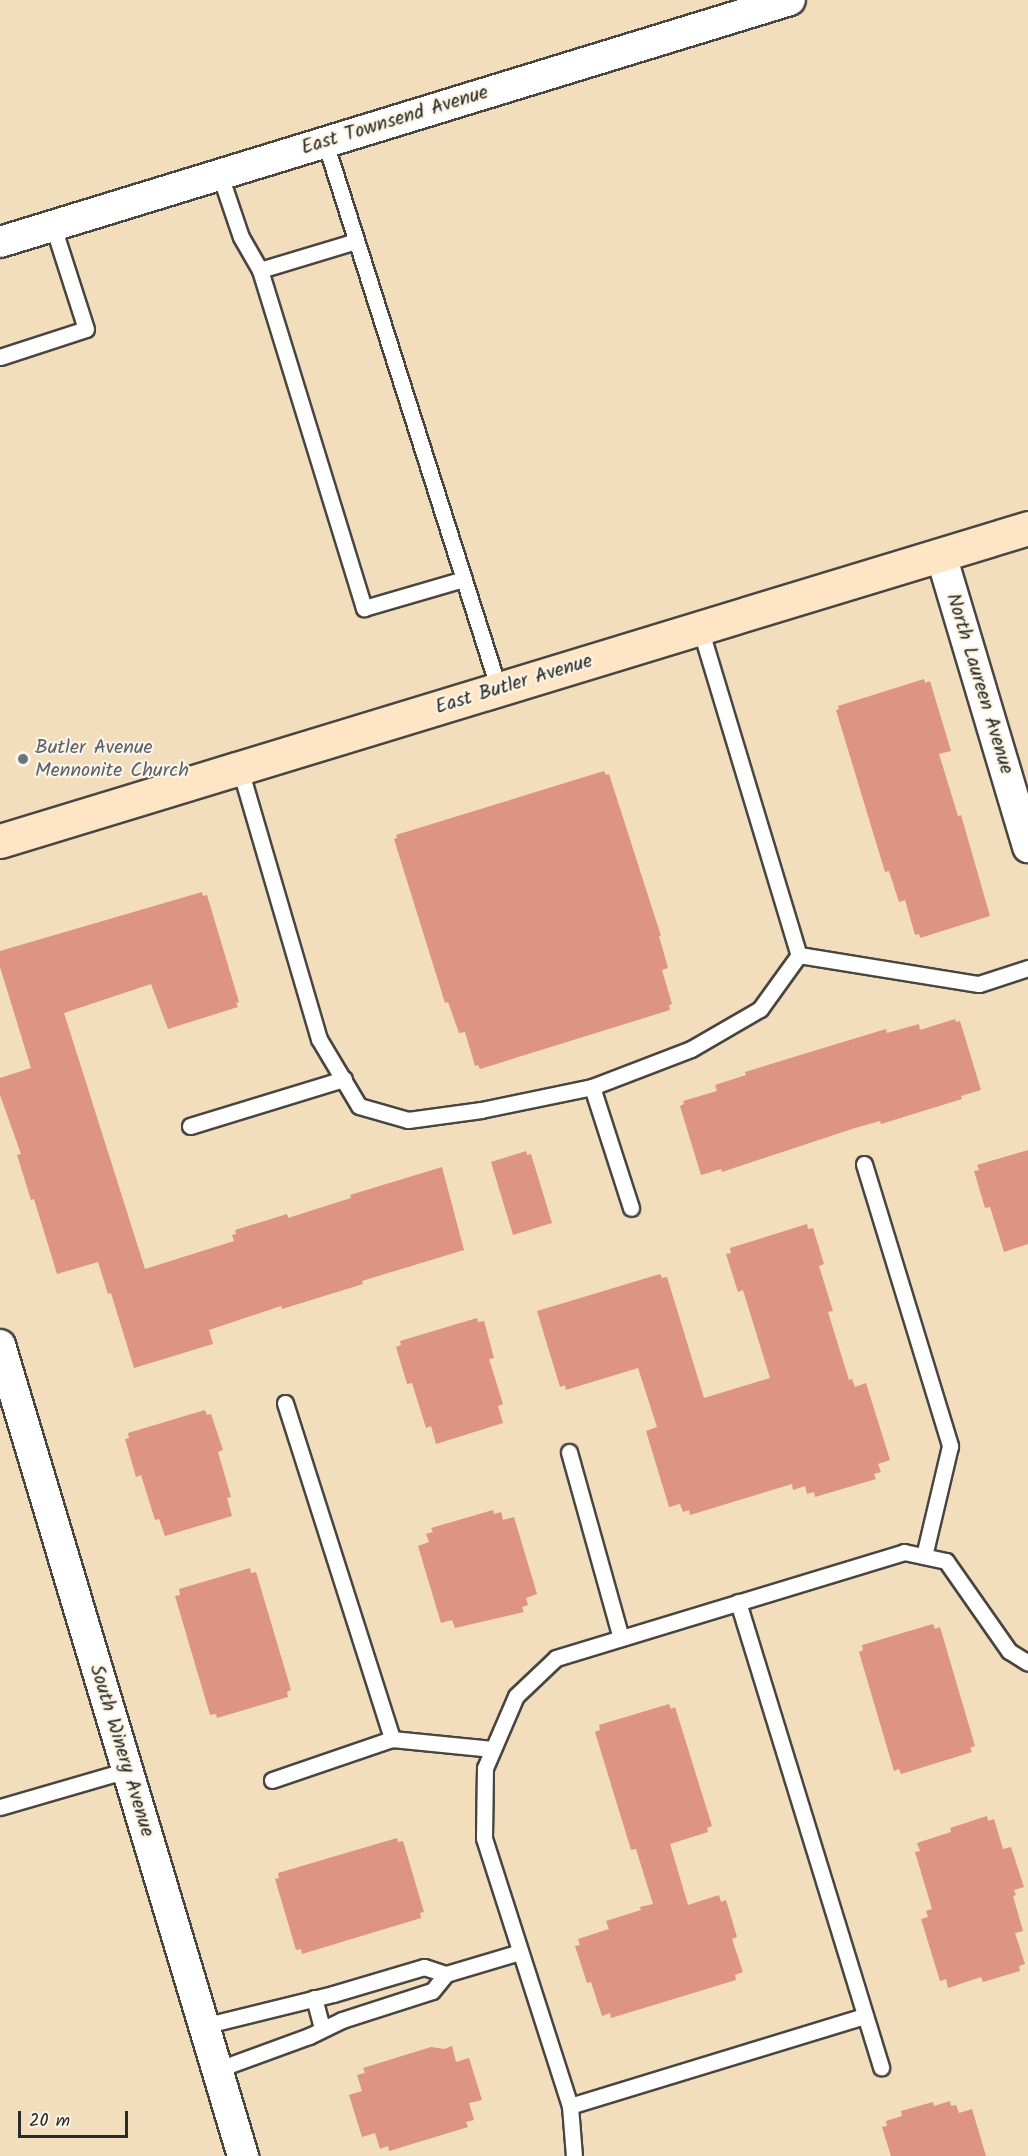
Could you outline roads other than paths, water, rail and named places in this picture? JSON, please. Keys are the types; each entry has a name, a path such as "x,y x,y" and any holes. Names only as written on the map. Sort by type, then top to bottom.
{"street":[{"name":"East Townsend Avenue","path":"0,242 790,0"},
{"name":"East Butler Avenue","path":"0,841 1028,528"},
{"name":"North Laureen Avenue","path":"941,555 1028,847"},
{"name":"South Winery Avenue","path":"0,1345 243,2156"}],"lane":[{"path":"325,142 499,690"},
{"path":"220,175 241,237 260,270 364,608 464,579"},
{"path":"0,357 86,329 53,226"},
{"path":"260,270 356,241"},
{"path":"700,628 799,955"},
{"path":"240,769 319,1039 359,1106 408,1120 481,1110 592,1087 691,1049 760,1009 799,955"},
{"path":"799,955 979,984 1028,968"},
{"path":"190,1126 344,1079"},
{"path":"592,1087 631,1208"},
{"path":"864,1164 950,1446 924,1556"},
{"path":"285,1403 392,1739"},
{"path":"569,1452 621,1638"},
{"path":"574,2156 570,2106 484,1838 485,1768 516,1696 556,1658 904,1552 946,1561 1009,1651 1028,1663"},
{"path":"738,1602 881,2068"},
{"path":"272,1780 392,1739 493,1749"},
{"path":"0,1807 126,1770"},
{"path":"216,2070 309,2036 322,2028 432,1991 446,1974 520,1952"},
{"path":"203,2026 424,1967 446,1974"},
{"path":"314,1998 322,2028"},
{"path":"570,2106 865,2016"}],"place":[{"name":"Butler Avenue Mennonite Church","path":"23,759"}]}
